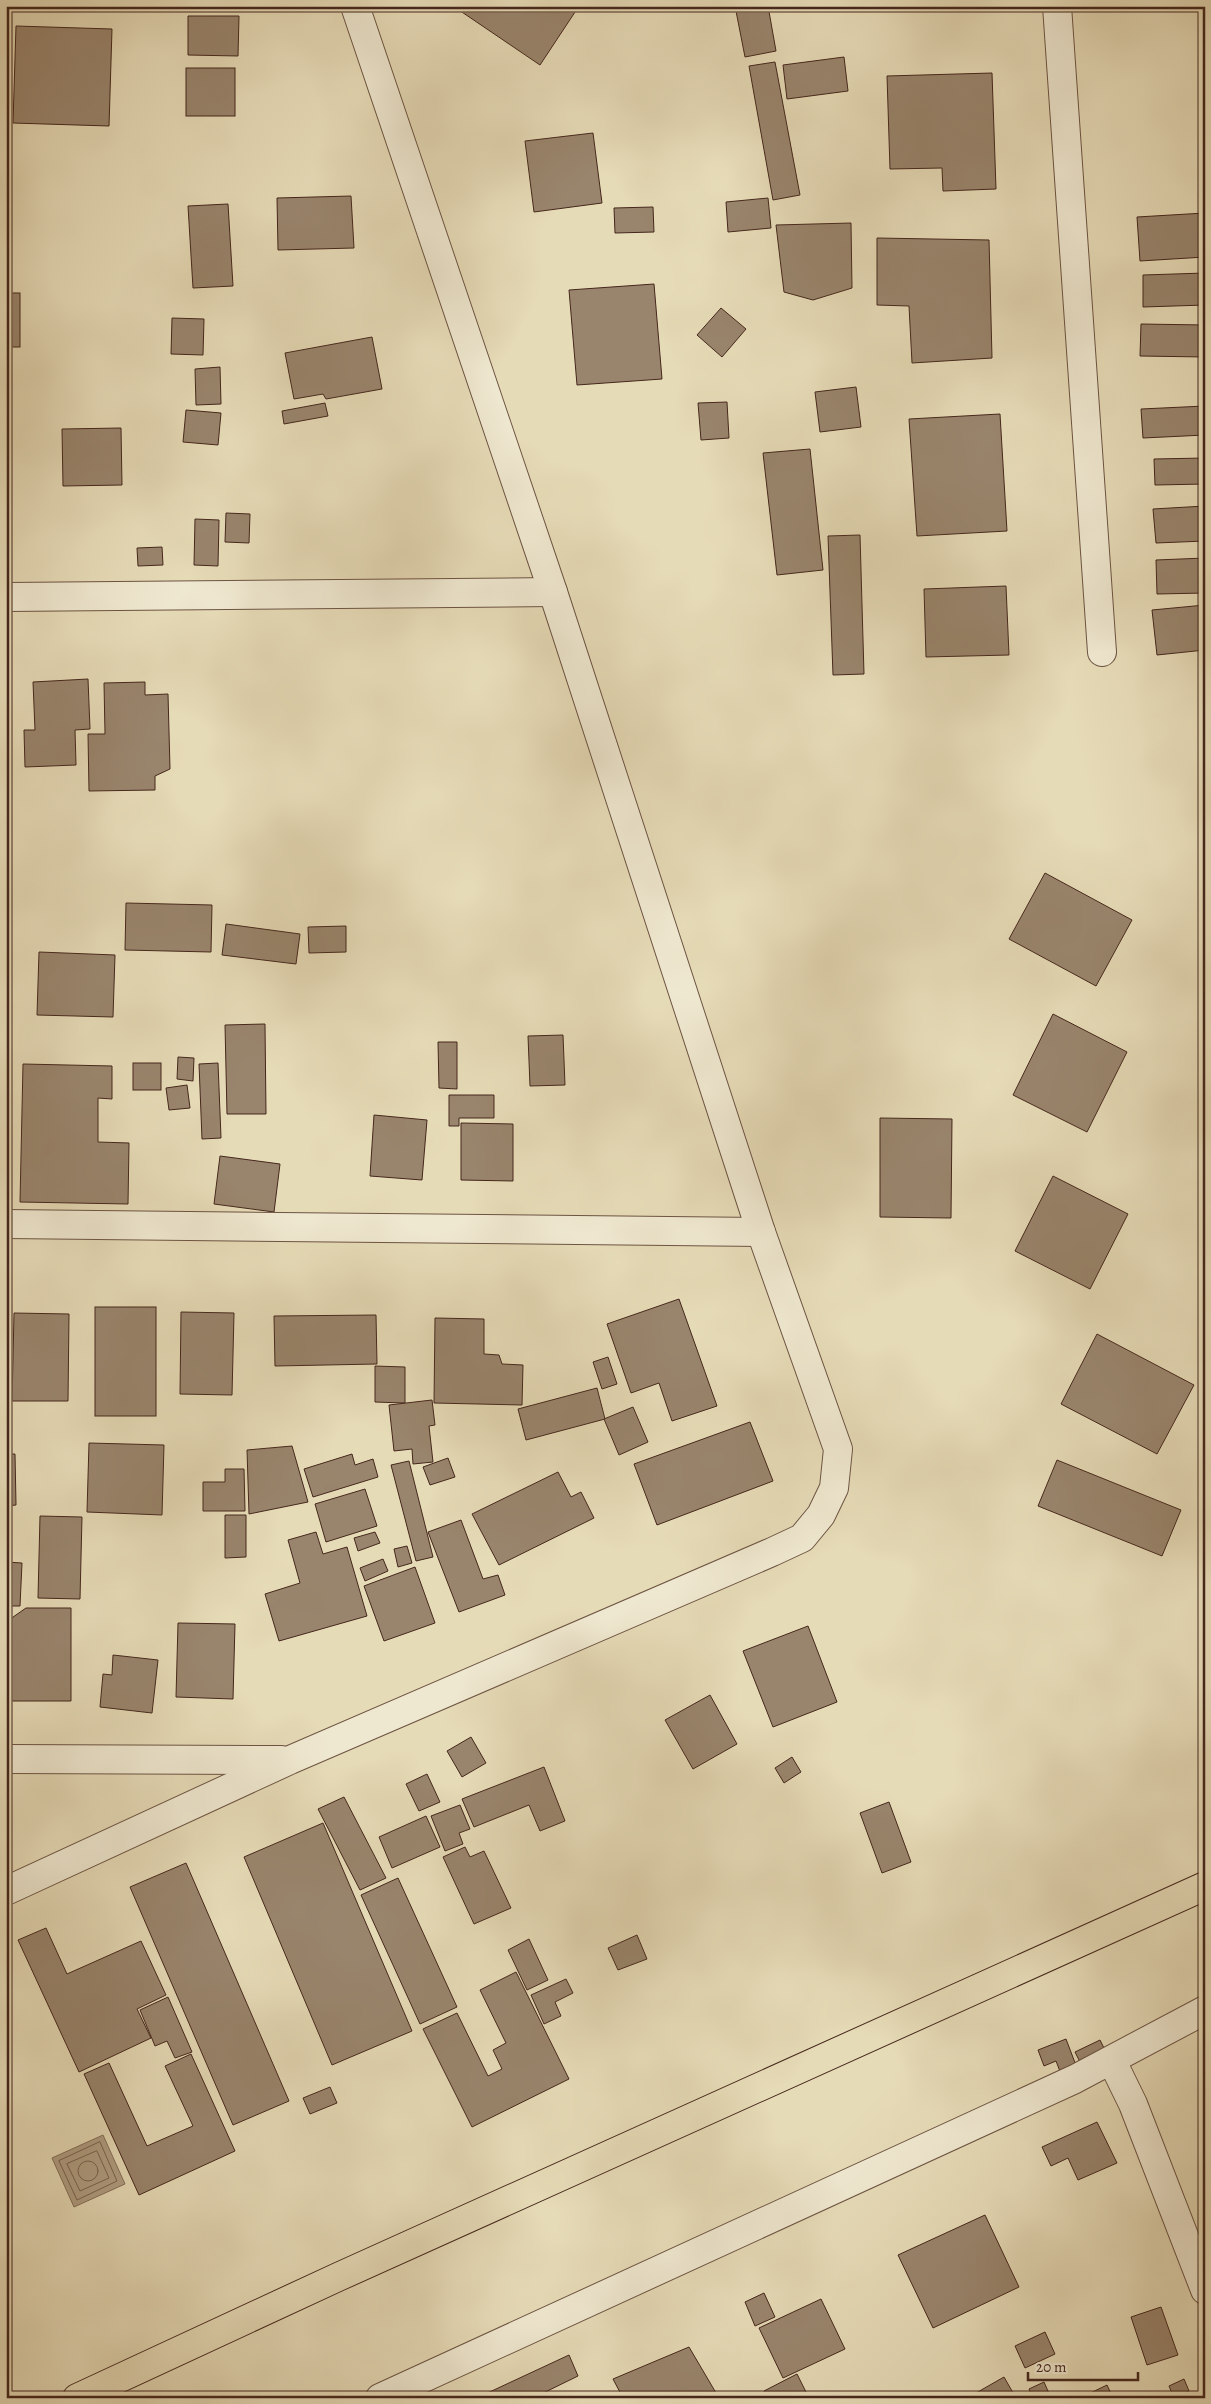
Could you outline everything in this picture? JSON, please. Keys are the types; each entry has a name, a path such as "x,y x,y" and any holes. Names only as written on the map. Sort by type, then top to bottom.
{"main road":[{"path":"77,2398 347,2273 1205,1886"}],"street":[{"path":"6,1891 290,1760 802,1538 821,1515 834,1488 838,1449 761,1232 554,592 355,6"},
{"path":"1057,6 1102,652"},
{"path":"6,597 554,592"},
{"path":"6,1224 761,1232"},
{"path":"6,1759 290,1760"},
{"path":"380,2398 1112,2060 1205,2010"},
{"path":"1112,2060 1133,2104 1205,2290"}],"water":[{"path":"103,2135 125,2184 74,2207 52,2158"}],"building":[{"path":"32,6 94,6 94,10 32,10"},
{"path":"453,6 579,6 540,65"},
{"path":"735,6 768,6 776,51 745,57"},
{"path":"188,16 239,16 238,56 188,55"},
{"path":"16,26 112,29 109,126 13,123"},
{"path":"844,57 848,91 787,99 783,65"},
{"path":"775,62 800,195 773,200 749,66"},
{"path":"186,68 235,68 235,116 186,116"},
{"path":"992,73 996,189 943,191 942,168 890,169 887,76"},
{"path":"593,133 602,203 534,212 525,141"},
{"path":"351,196 354,248 278,250 277,198"},
{"path":"768,198 771,228 728,232 726,202"},
{"path":"228,204 233,286 193,288 188,206"},
{"path":"653,207 654,232 615,233 614,208"},
{"path":"1205,213 1205,257 1140,261 1137,217"},
{"path":"851,223 852,288 813,300 784,292 776,225"},
{"path":"877,238 989,240 992,358 912,363 909,306 877,305"},
{"path":"1205,273 1205,305 1143,307 1143,275"},
{"path":"654,284 662,379 577,385 569,290"},
{"path":"6,293 20,293 20,347 6,347"},
{"path":"721,308 746,329 722,357 697,335"},
{"path":"172,318 204,319 203,355 171,354"},
{"path":"1141,324 1205,325 1205,357 1140,356"},
{"path":"372,337 382,389 326,399 323,394 294,399 285,353"},
{"path":"220,367 221,404 196,405 195,369"},
{"path":"856,387 861,427 820,432 815,392"},
{"path":"727,402 729,438 701,440 698,403"},
{"path":"325,403 328,416 284,424 282,411"},
{"path":"1205,406 1205,435 1143,438 1141,409"},
{"path":"186,410 221,413 218,445 183,442"},
{"path":"1000,414 1007,531 917,536 909,419"},
{"path":"121,428 122,485 63,486 62,429"},
{"path":"810,449 823,570 777,575 763,453"},
{"path":"1205,458 1205,484 1155,485 1154,459"},
{"path":"1205,506 1205,541 1156,543 1153,509"},
{"path":"226,513 250,514 249,543 225,542"},
{"path":"195,519 219,520 218,566 194,565"},
{"path":"860,535 864,674 833,675 828,536"},
{"path":"162,547 163,565 138,566 137,548"},
{"path":"1205,558 1205,593 1157,594 1156,560"},
{"path":"1006,586 1009,655 926,657 924,589"},
{"path":"1205,605 1205,650 1157,655 1152,610"},
{"path":"88,679 90,729 75,730 76,765 25,767 24,730 35,730 33,682"},
{"path":"145,682 145,695 168,694 170,769 155,776 155,790 89,791 88,734 105,734 104,683"},
{"path":"1045,873 1132,920 1096,986 1009,939"},
{"path":"126,903 212,905 211,952 125,950"},
{"path":"226,924 300,934 296,964 222,955"},
{"path":"346,926 346,952 309,953 308,927"},
{"path":"39,952 115,955 113,1017 37,1015"},
{"path":"1053,1014 1127,1052 1087,1132 1013,1095"},
{"path":"265,1024 266,1114 227,1114 225,1025"},
{"path":"563,1035 565,1085 530,1086 528,1036"},
{"path":"438,1042 457,1042 457,1089 439,1088"},
{"path":"178,1057 194,1058 193,1081 177,1079"},
{"path":"133,1063 161,1063 161,1090 133,1090"},
{"path":"218,1063 221,1138 202,1139 199,1064"},
{"path":"23,1064 112,1066 112,1099 98,1098 98,1142 129,1143 128,1204 20,1202"},
{"path":"187,1085 190,1108 169,1110 166,1088"},
{"path":"449,1095 494,1095 494,1118 459,1118 459,1126 449,1126"},
{"path":"374,1115 427,1120 422,1180 370,1176"},
{"path":"880,1118 952,1119 951,1218 880,1217"},
{"path":"461,1123 513,1124 513,1181 461,1180"},
{"path":"220,1156 280,1164 274,1212 214,1204"},
{"path":"1053,1176 1128,1214 1090,1289 1015,1251"},
{"path":"679,1299 717,1406 672,1421 659,1383 631,1393 607,1324"},
{"path":"95,1307 156,1307 156,1416 95,1416"},
{"path":"181,1312 234,1313 232,1395 180,1394"},
{"path":"14,1313 69,1314 68,1401 12,1401"},
{"path":"376,1315 377,1364 275,1366 274,1316"},
{"path":"435,1318 484,1319 484,1354 499,1355 502,1364 523,1365 522,1405 434,1403"},
{"path":"1097,1334 1194,1385 1157,1454 1061,1404"},
{"path":"608,1357 617,1384 602,1389 593,1362"},
{"path":"375,1366 405,1367 405,1403 375,1402"},
{"path":"597,1388 605,1419 526,1440 518,1409"},
{"path":"432,1400 435,1425 429,1426 433,1462 413,1464 412,1449 394,1451 389,1405"},
{"path":"633,1407 648,1442 619,1455 604,1419"},
{"path":"750,1422 773,1481 657,1525 634,1464"},
{"path":"89,1443 164,1445 162,1515 87,1512"},
{"path":"292,1446 308,1502 249,1514 247,1450"},
{"path":"6,1454 15,1454 16,1505 6,1506"},
{"path":"352,1454 355,1465 373,1459 378,1477 313,1497 304,1469"},
{"path":"448,1458 455,1477 430,1485 423,1467"},
{"path":"1057,1460 1181,1510 1162,1556 1038,1506"},
{"path":"409,1461 433,1557 416,1561 391,1465"},
{"path":"225,1469 244,1469 245,1511 203,1511 203,1482 225,1482"},
{"path":"558,1472 571,1497 581,1492 594,1518 499,1565 472,1514"},
{"path":"365,1489 377,1526 326,1542 315,1504"},
{"path":"225,1515 246,1515 246,1557 225,1558"},
{"path":"40,1516 82,1517 80,1599 38,1598"},
{"path":"461,1520 483,1579 498,1575 505,1595 459,1612 428,1532"},
{"path":"316,1532 323,1554 347,1547 367,1616 279,1641 265,1594 300,1583 288,1540"},
{"path":"375,1532 380,1543 358,1551 354,1538"},
{"path":"407,1546 412,1563 398,1567 394,1549"},
{"path":"383,1559 388,1571 365,1581 360,1568"},
{"path":"6,1562 22,1563 20,1606 6,1606"},
{"path":"415,1567 435,1623 384,1641 364,1586"},
{"path":"26,1608 71,1608 71,1701 6,1701 6,1622"},
{"path":"178,1623 235,1624 233,1699 176,1697"},
{"path":"808,1626 837,1702 773,1727 743,1651"},
{"path":"113,1655 158,1660 152,1713 100,1707 103,1674 112,1675"},
{"path":"710,1695 737,1744 693,1769 665,1720"},
{"path":"471,1737 486,1763 462,1777 447,1751"},
{"path":"792,1757 801,1772 784,1783 775,1768"},
{"path":"544,1767 565,1821 540,1831 529,1805 474,1827 462,1799"},
{"path":"427,1774 440,1802 419,1811 406,1784"},
{"path":"344,1797 386,1878 360,1890 318,1809"},
{"path":"889,1802 911,1862 882,1873 860,1813"},
{"path":"460,1805 470,1829 459,1833 463,1844 445,1851 431,1816"},
{"path":"426,1816 440,1847 392,1868 379,1837"},
{"path":"323,1823 412,2031 332,2065 244,1857"},
{"path":"465,1847 470,1857 484,1851 511,1908 474,1924 443,1857"},
{"path":"186,1863 289,2101 233,2125 130,1887"},
{"path":"398,1878 457,2007 420,2024 361,1895"},
{"path":"46,1928 67,1974 141,1941 166,1995 137,2009 151,2038 79,2072 18,1940"},
{"path":"637,1935 647,1959 618,1970 608,1948"},
{"path":"529,1939 548,1980 527,1990 508,1950"},
{"path":"516,1972 569,2079 472,2127 423,2029 457,2013 488,2076 502,2069 493,2050 506,2043 480,1990"},
{"path":"566,1979 573,1993 555,2002 561,2016 544,2024 531,1995"},
{"path":"168,1997 192,2052 175,2058 167,2041 155,2046 140,2010"},
{"path":"1066,2039 1077,2068 1061,2074 1056,2061 1044,2066 1038,2050"},
{"path":"1100,2040 1110,2060 1085,2072 1075,2052"},
{"path":"191,2054 235,2151 139,2195 84,2074 109,2063 147,2146 193,2126 165,2066"},
{"path":"330,2087 337,2103 310,2114 303,2098"},
{"path":"1097,2122 1117,2163 1078,2180 1068,2158 1051,2166 1042,2147"},
{"path":"985,2215 1019,2287 933,2328 898,2255"},
{"path":"764,2293 775,2317 755,2326 745,2302"},
{"path":"821,2299 845,2349 783,2378 759,2328"},
{"path":"1161,2307 1178,2355 1147,2365 1131,2317"},
{"path":"1045,2332 1055,2354 1025,2368 1015,2346"},
{"path":"689,2347 719,2398 623,2398 613,2379"},
{"path":"569,2355 578,2376 533,2398 482,2398 481,2396"},
{"path":"797,2374 809,2398 767,2398 764,2391"},
{"path":"1004,2377 1016,2398 969,2398 969,2397"},
{"path":"1184,2379 1189,2391 1174,2398 1169,2386"},
{"path":"1044,2382 1051,2398 1033,2398 1029,2389"},
{"path":"1107,2385 1113,2398 1080,2398"}]}
